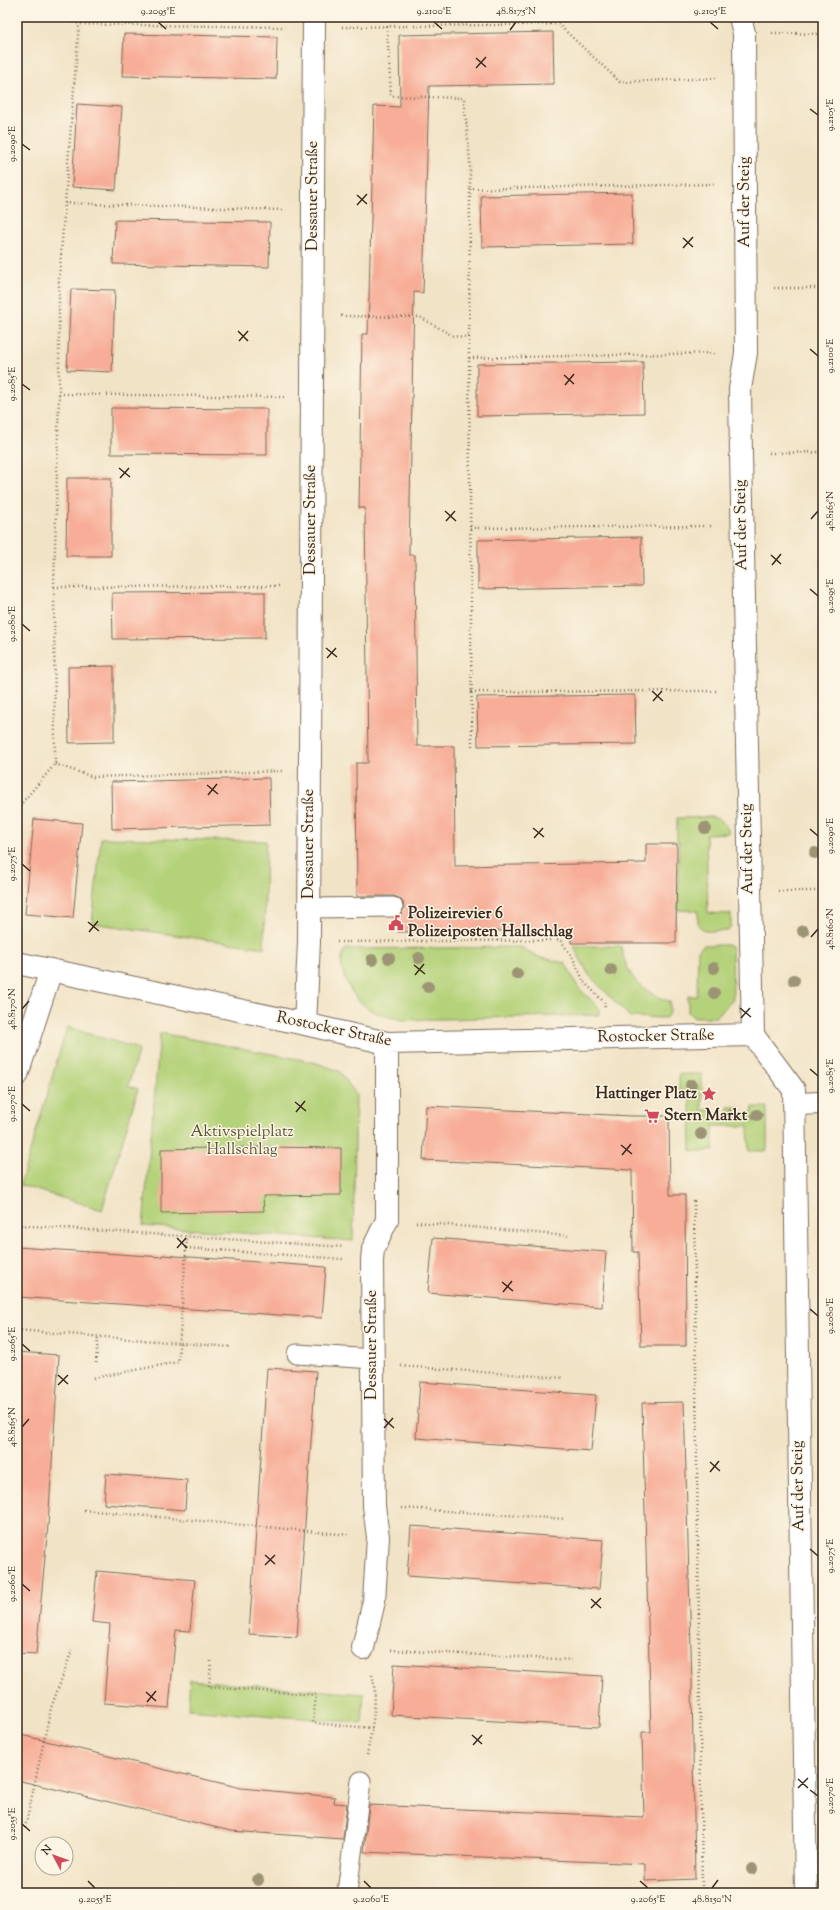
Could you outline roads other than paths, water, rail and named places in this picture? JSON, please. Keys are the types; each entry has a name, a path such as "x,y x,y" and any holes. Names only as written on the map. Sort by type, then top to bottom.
{"street":[{"name":"Dessauer Straße","path":"305,1024 309,942 314,22"},
{"name":"Auf der Steig","path":"742,25 746,353 740,390 753,1035"},
{"name":"Rostocker Straße","path":"17,963 305,1024 387,1043 753,1035"},
{"path":"17,1075 51,970"},
{"path":"753,1035 794,1090 794,1104 823,1103"},
{"name":"Dessauer Straße","path":"363,1648 374,1601 378,1537 374,1506 373,1249 387,1220 387,1043"},
{"name":"Auf der Steig","path":"794,1104 806,1893"}],"lane":[{"path":"309,908 393,907"},
{"path":"297,1354 373,1361"},
{"path":"346,1893 361,1781"}],"place":[{"name":"Polizeirevier 6 Polizeiposten Hallschlag","path":"396,923"},
{"name":"Hattinger Platz","path":"709,1094"},
{"name":"Stern Markt","path":"652,1116"}],"park label":[{"name":"Aktivspielplatz Hallschlag","path":"242,1141"}]}
